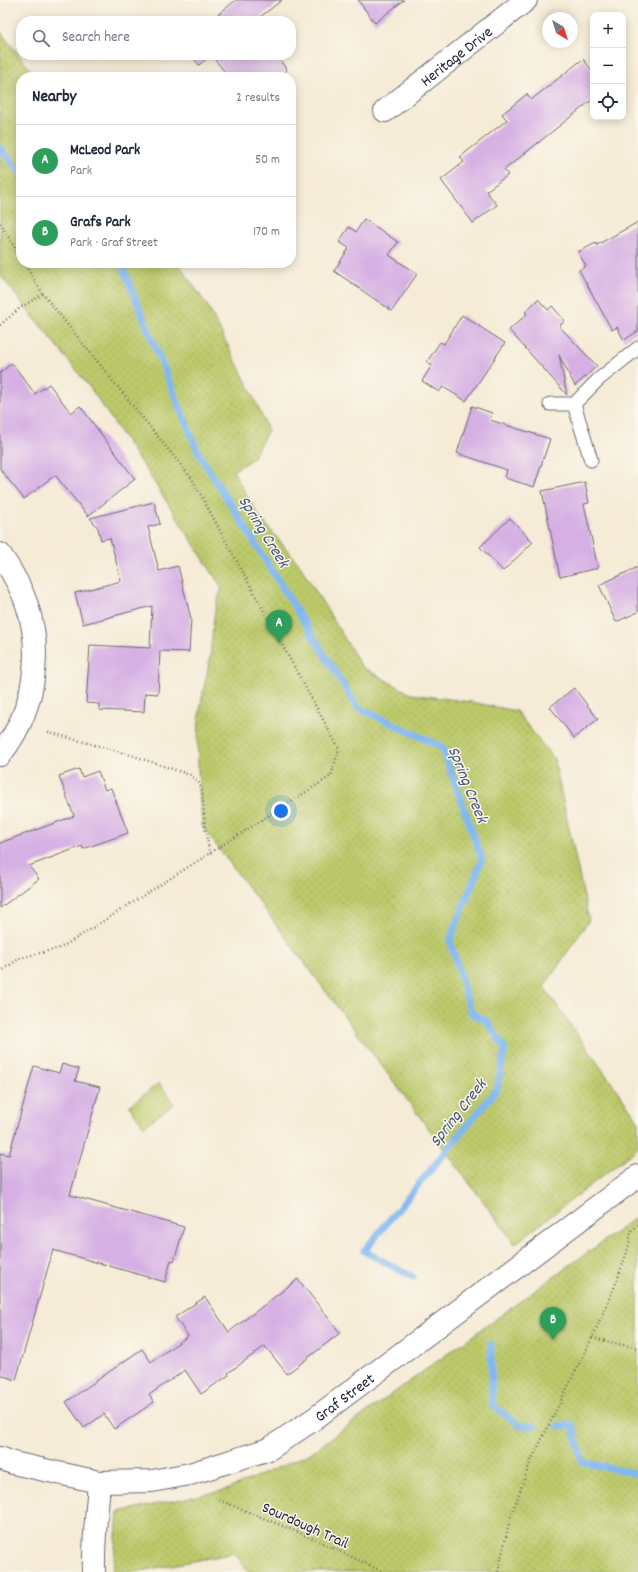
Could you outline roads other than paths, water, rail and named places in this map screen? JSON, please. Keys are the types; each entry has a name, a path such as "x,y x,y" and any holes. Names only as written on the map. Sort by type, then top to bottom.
{"street":[{"name":"Heritage Drive","path":"385,111 526,0"},
{"path":"0,554 20,587 27,606 33,631 35,656 33,683 22,722 0,755"},
{"name":"Graf Street","path":"0,1458 13,1463 99,1482 152,1481 190,1474 269,1450 314,1419 638,1176"},
{"path":"94,1572 93,1544 99,1482"}],"lane":[{"path":"550,404 574,404 599,379 638,348"},
{"path":"574,404 590,460"}],"waterway":[{"name":"Spring Creek","path":"0,148 16,167"},
{"name":"Spring Creek","path":"123,268 198,452 357,707 442,747 482,859 450,940 471,1013 487,1021 505,1049 497,1089 364,1251 413,1277"},
{"name":"Spring Creek","path":"491,1344 492,1405 520,1426 534,1426"},
{"name":"Spring Creek","path":"558,1426 573,1425 582,1462 638,1474"}],"place":[{"name":"McLeod Park","path":"279,643"},
{"name":"Grafs Park","path":"553,1340"}]}
